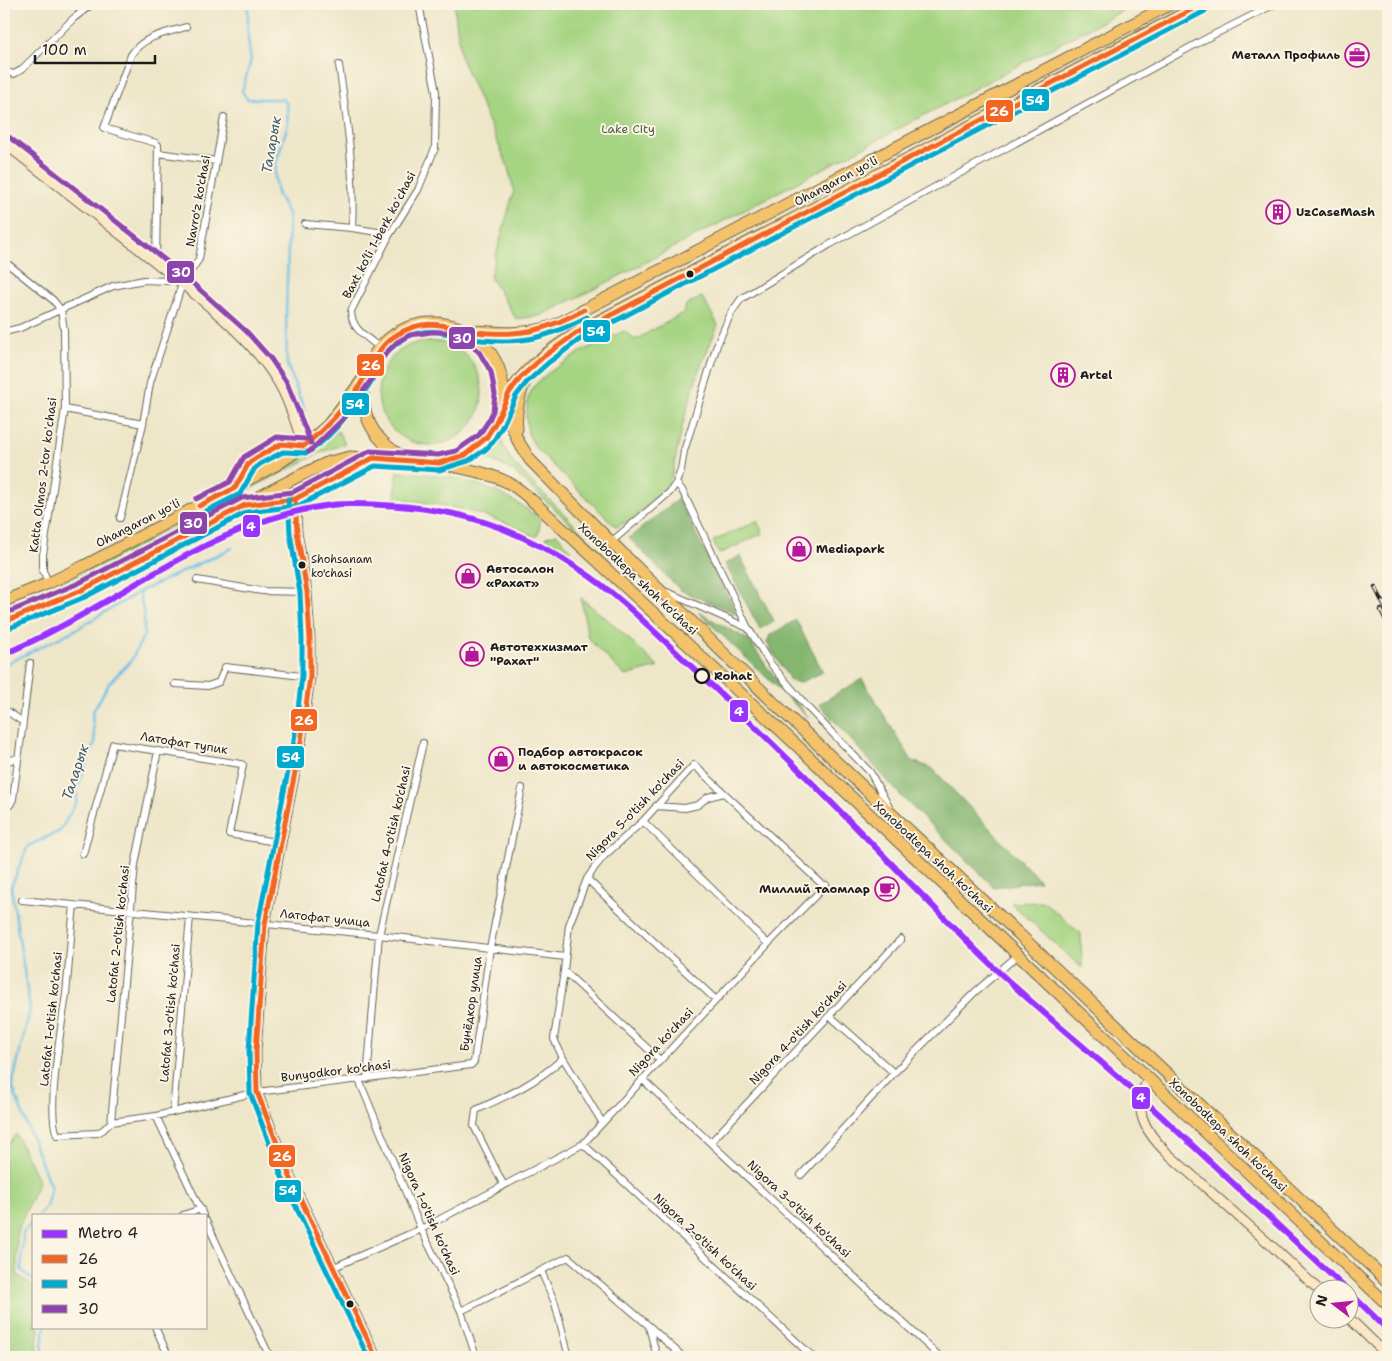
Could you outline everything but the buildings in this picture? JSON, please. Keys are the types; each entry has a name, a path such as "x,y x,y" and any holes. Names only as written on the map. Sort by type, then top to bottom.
{"highway":[{"name":"Ohangaron yoʻli","path":"466,330 497,333 530,332 555,325 1171,4"},
{"name":"Ohangaron yoʻli","path":"502,407 513,386 538,361 575,334 1202,4"},
{"path":"4,622 82,590 329,462 350,457 416,462 439,463 460,458 477,447 491,432 502,407 501,377 495,361 485,347 466,330 440,324 416,326 393,336 380,348 373,358 365,376 364,406 376,434 398,454 416,462"},
{"path":"518,441 516,417 519,396 528,376 538,361"},
{"name":"Ohangaron yoʻli","path":"4,600 49,583 258,476 304,446 319,433 336,416 365,376"},
{"name":"Xonobodtepa shoh ko'chasi","path":"502,407 518,441 535,467 610,542 775,704 1388,1282"},
{"name":"Xonobodtepa shoh ko'chasi","path":"439,463 490,476 507,482 518,489 699,654 1388,1305"},
{"path":"881,827 893,815"}],"street":[{"path":"4,71 14,74 21,70 74,18 92,4"},
{"name":"Baxt ko‘li 1-berk koʻchasi","path":"380,348 354,326 351,310 390,234 418,190 435,148 436,92 419,4"},
{"path":"610,542 670,492 676,483 717,345 731,313 741,299 829,245 1201,42 1275,4"},
{"path":"156,262 158,153 156,143 104,128 133,52 151,38 186,27"},
{"path":"339,65 349,145 353,202 352,228"},
{"name":"Navro'z ko'chasi","path":"120,518 143,424 150,384 178,281 199,259 224,117"},
{"path":"4,143 156,262 226,322 269,368 285,394 304,446"},
{"path":"158,153 216,161"},
{"path":"305,224 352,228 390,234"},
{"path":"4,261 53,300 61,310"},
{"path":"4,332 20,328 113,286 144,280 178,281"},
{"name":"Katta Olmos 2-tor koʻchasi","path":"49,583 43,571 43,555 65,409 64,330 61,310"},
{"path":"65,409 143,424"},
{"path":"245,505 295,499 373,458"},
{"path":"676,483 682,490 748,628 770,663 788,685 870,772 893,815"},
{"path":"295,499 296,532 307,592 310,677 305,721 265,924 256,1034 257,1092 291,1179 376,1357"},
{"path":"197,580 262,591 307,592"},
{"path":"658,588 748,628"},
{"path":"4,807 10,805 13,800 30,663"},
{"path":"175,684 208,686 220,682 225,667 310,677"},
{"path":"4,709 23,722"},
{"name":"Латофат тупик","path":"83,854 112,745 116,743 241,764 243,766 229,834 281,843"},
{"name":"Latofat 4-o'tish ko'chasi","path":"367,1079 379,935 423,743"},
{"name":"Latofat 2-o'tish ko'chasi","path":"112,1122 135,865 158,751"},
{"path":"4,762 18,758"},
{"name":"Nigora 5-o'tish ko'chasi","path":"602,1122 563,1058 554,1039 569,925 586,879 604,856 643,821 694,765 724,793"},
{"path":"490,948 522,788"},
{"path":"656,806 685,808 698,804 708,797 724,793"},
{"name":"Nigora ko'chasi","path":"332,1268 421,1229 503,1184 583,1144 768,944 826,886 724,793"},
{"path":"643,821 768,944"},
{"path":"586,879 716,1000"},
{"name":"Латофат улица","path":"22,900 379,935 565,957"},
{"name":"Latofat 1-o'tish ko'chasi","path":"57,1135 54,1120 54,1087 74,906"},
{"name":"Latofat 3-o'tish ko'chasi","path":"173,1112 190,917"},
{"name":"Nigora 4-o'tish ko'chasi","path":"711,1142 901,939"},
{"name":"Бунёдкор улица","path":"473,1064 490,948"},
{"path":"801,1174 894,1073 975,992 1017,956"},
{"path":"564,971 660,1060"},
{"path":"830,1016 894,1073"},
{"path":"503,1184 474,1126 476,1110 524,1088 550,1071 563,1058"},
{"name":"Bunyodkor ko'chasi","path":"57,1135 97,1133 112,1122 156,1116 257,1092 473,1064"},
{"path":"1149,1078 1143,1092 1141,1107 1144,1125 1150,1135 1166,1152 1310,1282"},
{"name":"Nigora 3-o'tish ko'chasi","path":"642,1079 940,1357"},
{"name":"Nigora 1-o'tish ko'chasi","path":"359,1080 421,1229 461,1311 476,1357"},
{"path":"156,1116 202,1212 189,1214"},
{"name":"Nigora 2-o'tish ko'chasi","path":"583,1144 813,1357"},
{"path":"208,1225 270,1357"},
{"path":"461,1311 568,1257 683,1357"},
{"path":"541,1271 555,1303 569,1357"},
{"path":"648,1325 657,1357"},
{"path":"155,1328 169,1357"},
{"path":"1359,1328 1388,1356"}],"green space":[{"name":"Lake City","path":"454,4 1135,4 610,281 540,316 516,319 490,277 514,190 507,164 461,58"},
{"path":"702,297 718,325 699,370 683,423 672,475 664,491 633,519 616,527 537,449 528,434 526,416 528,398 534,386 548,373 579,353 624,331 635,340 683,313 686,305"},
{"path":"430,341 450,345 459,350 473,364 478,373 482,393 478,413 473,422 459,436 450,441 430,445 410,441 401,436 387,422 382,413 378,393 382,373 387,364 401,350 410,345"},
{"path":"499,430 504,447 512,462 612,562 513,471 493,461 474,456 490,444"},
{"path":"338,431 345,444 322,452 198,516 189,524 98,571 4,612 4,606 42,591 115,557 296,462 318,448"},
{"path":"397,472 460,479 497,492 540,519 539,532 536,537 502,522 467,511 395,499"},
{"path":"678,499 737,614 680,590 629,538"},
{"path":"757,521 763,533 719,554 713,541"},
{"path":"557,534 570,549 569,556 547,543 546,537"},
{"path":"740,556 774,621 760,629 725,564"},
{"path":"581,598 615,626 658,667 625,676 588,638"},
{"path":"698,612 749,640 767,667 808,717"},
{"path":"796,620 823,672 799,683 790,680 767,643 770,635"},
{"path":"862,679 912,761 932,768 1040,881 994,887 902,797 819,704"},
{"path":"1044,902 1081,934 1082,968 1011,903"},
{"path":"16,1134 39,1182 17,1231 17,1274 32,1286 32,1328 39,1328 38,1357 4,1357 4,1149"}],"waterway":[{"name":"Таларык","path":"248,4 248,40 251,60 242,91 247,99 282,99 287,104 288,124 276,163 275,178 277,193 289,215 286,315 287,364 305,412"},
{"name":"Таларык","path":"40,1214 46,1207 51,1188 12,1086 30,1009 11,887 28,846 60,831 77,801 77,788 95,742 92,713 110,682 131,661 144,635 144,614 139,592 232,548"},
{"path":"4,665 75,630 139,592"},
{"name":"Таларык","path":"32,1223 23,1232 21,1270 32,1279"},
{"name":"Таларык","path":"44,1357 42,1343 45,1328"}],"railway":[{"path":"1375,587 1388,613"},
{"path":"1381,610 1388,624"}],"metro line":[{"name":"4","path":"4,654 45,635 203,547 244,528 287,514 344,504 410,507 461,515 509,531 555,554 579,569 638,616 800,771 992,966 1136,1093 1334,1278"},
{"name":"4","path":"1360,1303 1388,1330"}],"transit line":[{"name":"26","path":"4,622 82,590 245,505 295,499 373,458 439,463 465,455 486,438 496,422 509,393 521,377 543,357 575,334 1202,4"},
{"name":"54","path":"7,629 85,597 247,512 298,506 375,466 439,470 468,461 485,450 493,442 516,396 527,382 548,363 579,340 1205,11"},
{"name":"30","path":"9,137 179,271 247,332 271,359 287,383 311,443"},
{"name":"26","path":"199,506 235,488 249,463 256,458 281,444 304,446 312,440 346,404 358,388 379,351 390,339 398,334 411,328 433,324 477,332 516,333 549,326 584,310"},
{"name":"54","path":"202,513 240,494 255,468 260,464 283,452 306,453 315,448 342,421 359,399 372,380 377,366 386,353 407,337 417,333 435,332 481,340 524,340 560,330 587,317"},
{"name":"30","path":"4,614 79,583 242,498 293,492 370,451 438,455 456,451 479,435 493,411 495,394 491,372 479,352 461,337 448,332 410,335 397,342 386,353 371,380 342,420 309,452"},
{"name":"30","path":"196,499 230,482 244,457 277,437 305,439"},
{"name":"54","path":"288,499 290,533 300,593 302,676 294,741 258,923 249,1050 250,1093 284,1182 368,1357"},
{"name":"26","path":"295,499 297,532 307,592 310,677 301,742 265,924 256,1051 257,1092 291,1179 376,1357"}],"place":[{"name":"Металл Профиль","path":"1357,55"},
{"name":"UzCaseMash","path":"1278,212"},
{"name":"Artel","path":"1063,375"},
{"name":"Mediapark","path":"799,549"},
{"name":"Shohsanam ko'chasi","path":"302,565"},
{"name":"Автосалон «Рахат»","path":"468,576"},
{"name":"Автотеххизмат \"Рахат\"","path":"472,654"},
{"name":"Rohat","path":"702,676"},
{"name":"Подбор автокрасок и автокосметика","path":"501,759"},
{"name":"Миллий таомлар","path":"887,889"}]}
